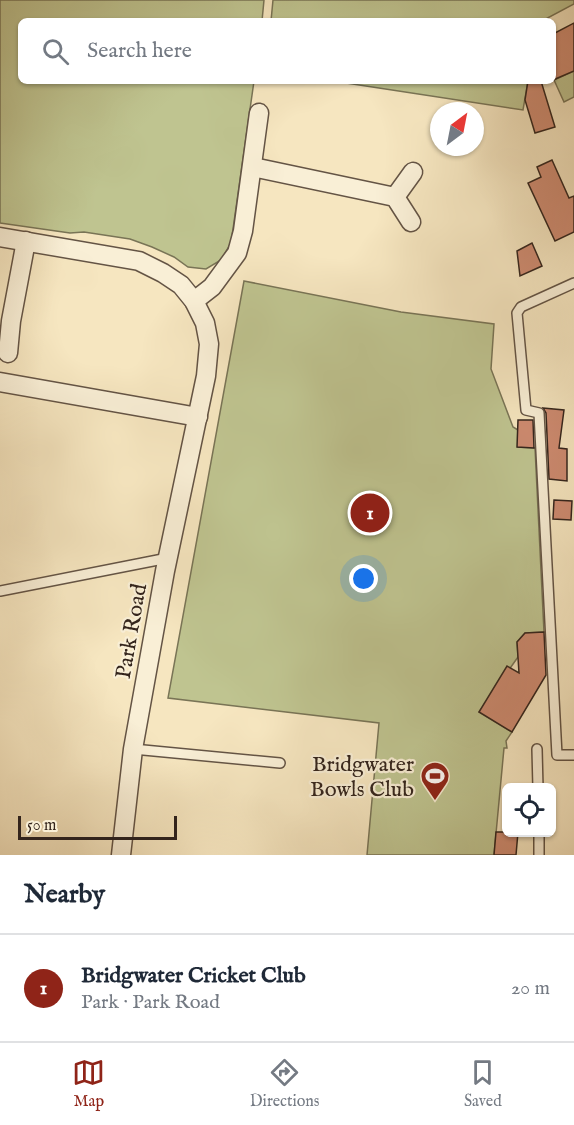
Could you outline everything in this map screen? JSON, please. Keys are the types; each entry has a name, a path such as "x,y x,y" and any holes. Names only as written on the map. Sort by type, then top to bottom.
{"street":[{"path":"0,237 139,261 181,285 194,301 212,287 237,253 243,231 259,113"},
{"path":"253,167 395,197 411,222"},
{"path":"395,197 413,172"},
{"path":"8,353 6,319 26,241"},
{"name":"Park Road","path":"121,855 133,749 168,558 207,376 209,344 205,323 194,301"},
{"path":"0,381 198,417"}],"lane":[{"path":"574,283 521,307 517,313 526,410 539,413 557,755 574,755"},
{"path":"0,591 168,558"},
{"path":"133,749 280,763"},
{"path":"537,749 538,783"},
{"path":"539,837 539,855"}],"green space":[{"path":"0,0 264,0 262,18 18,18 18,84 254,84 231,243 221,260 206,269 188,267 174,257 130,239 0,223"},
{"path":"273,0 574,0 574,4 548,18 271,18"},
{"path":"574,71 574,97 564,102 556,79"},
{"path":"353,84 527,84 523,110 484,104 484,102 471,102"},
{"path":"244,281 401,312 494,324 491,369 513,427 518,430 518,447 535,448 544,632 525,633 517,642 518,657 479,712 512,732 506,741 507,748 504,748 494,855 367,855 379,723 168,698"}],"building":[{"path":"574,23 574,71 556,79 556,32"},
{"path":"528,84 542,84 555,127 535,133 525,100"},
{"path":"552,160 569,198 574,196 574,232 555,241 528,183 541,177 537,167"},
{"path":"532,243 542,266 520,276 517,251"},
{"path":"543,408 564,410 559,448 567,449 567,481 549,479 546,413"},
{"path":"518,420 533,420 534,448 517,447"},
{"path":"554,500 572,501 571,520 553,519"},
{"path":"544,632 546,675 512,732 479,712 507,666 519,673 517,642 525,633"},
{"path":"496,832 502,832 502,837 518,837 516,855 494,855"}],"place":[{"name":"Bridgwater Cricket Club","path":"370,513"},
{"name":"Bridgwater Bowls Club","path":"435,802"}]}
